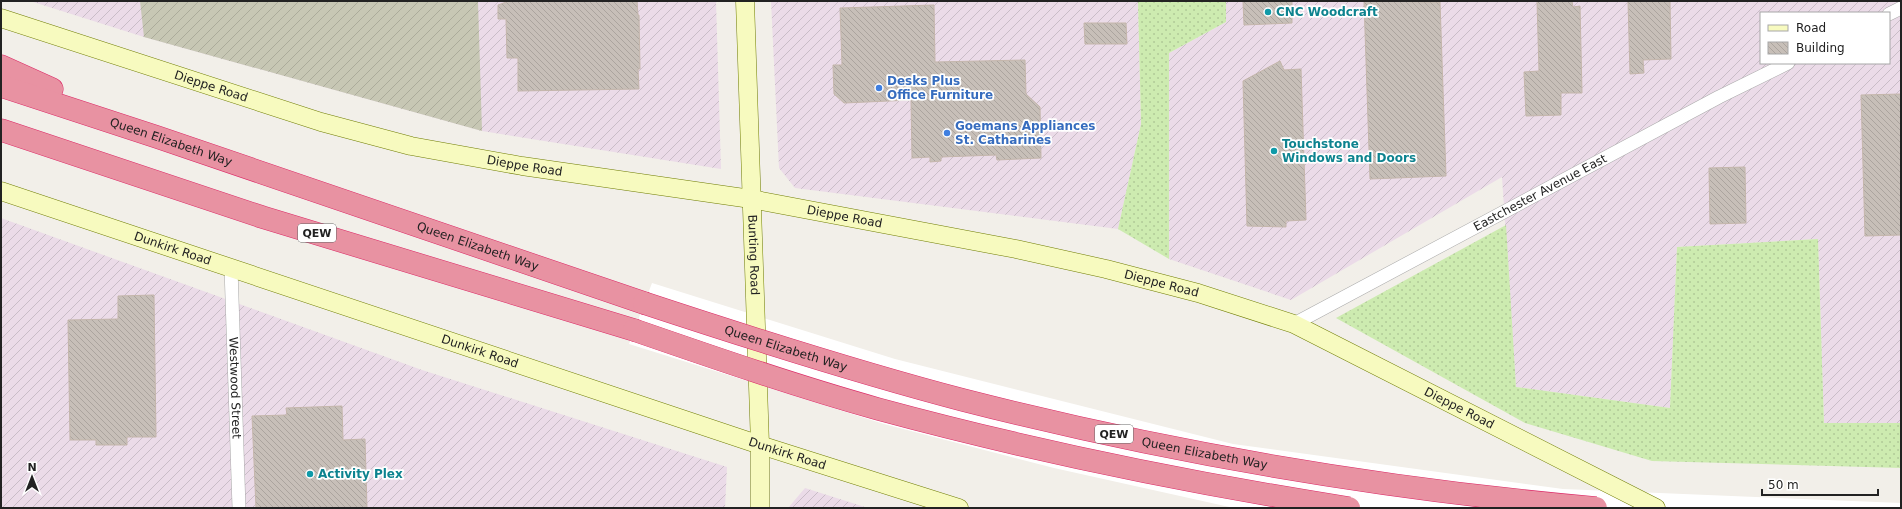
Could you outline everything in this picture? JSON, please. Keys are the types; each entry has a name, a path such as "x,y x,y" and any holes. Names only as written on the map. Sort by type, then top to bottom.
{"highway":[{"path":"1,66 157,137"},
{"name":"Queen Elizabeth Way","path":"1,86 157,137 798,354 896,382 1024,414 1153,443 1268,464 1402,486 1540,503 1596,508"},
{"name":"QEW","path":"1,130 262,217 634,330 794,384 877,408 1056,454 1238,491 1349,508"}],"street":[{"name":"Bunting Road","path":"745,1 760,446 760,508"},
{"path":"1890,14 1901,8"},
{"name":"Dieppe Road","path":"1,18 321,122 394,142 484,160 751,199 1016,249 1106,269 1198,293 1294,324 1656,508"},
{"name":"Eastchester Avenue East","path":"1294,324 1718,97 1786,64"},
{"name":"Dunkirk Road","path":"1,191 760,446 959,508"},
{"name":"Westwood Street","path":"231,268 239,508"}],"shaded area":[{"path":"30,1 716,1 721,169 482,131 144,37"},
{"path":"140,1 478,1 482,131 144,37"},
{"path":"771,1 1138,1 1141,124 1118,229 795,188 779,168"},
{"path":"1226,1 1901,1 1901,423 1824,423 1818,239 1677,247 1670,408 1516,387 1502,177 1291,300 1169,259 1169,53 1226,22"},
{"path":"1,218 422,370 727,467 725,508 1,508"},
{"path":"805,488 868,508 788,508"}],"green space":[{"path":"1138,1 1226,1 1226,22 1169,53 1169,259 1118,229 1141,124"},
{"path":"1506,225 1516,387 1670,408 1677,247 1818,239 1824,423 1901,423 1901,468 1652,461 1525,423 1336,318"}],"pier":[{"path":"652,283 895,359 1233,444 1563,489 1901,503 1901,508 1234,508 1054,468 884,424 629,344"}],"building":[{"path":"509,1 637,1 639,15 639,89 518,91 518,58 507,58 506,19 498,19 498,5"},
{"name":"CNC Woodcraft","path":"1243,1 1292,1 1292,23 1244,25"},
{"path":"1364,1 1440,2 1446,176 1370,179"},
{"path":"1537,1 1572,1 1573,7 1580,6 1582,93 1561,93 1561,115 1526,116 1524,72 1539,71"},
{"path":"1628,1 1670,1 1671,59 1643,60 1644,73 1630,74"},
{"path":"934,5 935,62 1025,60 1026,94 1040,107 1041,158 997,160 996,155 941,157 941,161 930,162 930,157 912,158 911,100 844,103 834,94 833,65 842,65 840,8"},
{"path":"1084,23 1126,23 1127,44 1085,44"},
{"name":"Touchstone Windows and Doors","path":"1280,61 1284,70 1301,69 1306,220 1286,221 1286,227 1247,226 1243,81"},
{"path":"1901,94 1901,235 1865,236 1861,95"},
{"path":"1745,167 1746,223 1710,224 1709,168"},
{"path":"154,295 156,437 127,437 127,445 96,445 96,440 70,440 68,320 118,319 118,296"},
{"name":"Activity Plex","path":"342,406 343,440 365,439 367,508 256,508 252,416 287,415 286,408"}],"place":[{"name":"CNC Woodcraft","path":"1268,12"},
{"name":"Desks Plus Office Furniture","path":"879,88"},
{"name":"Goemans Appliances St. Catharines","path":"947,133"},
{"name":"Touchstone Windows and Doors","path":"1274,151"},
{"name":"Activity Plex","path":"310,474"}]}
